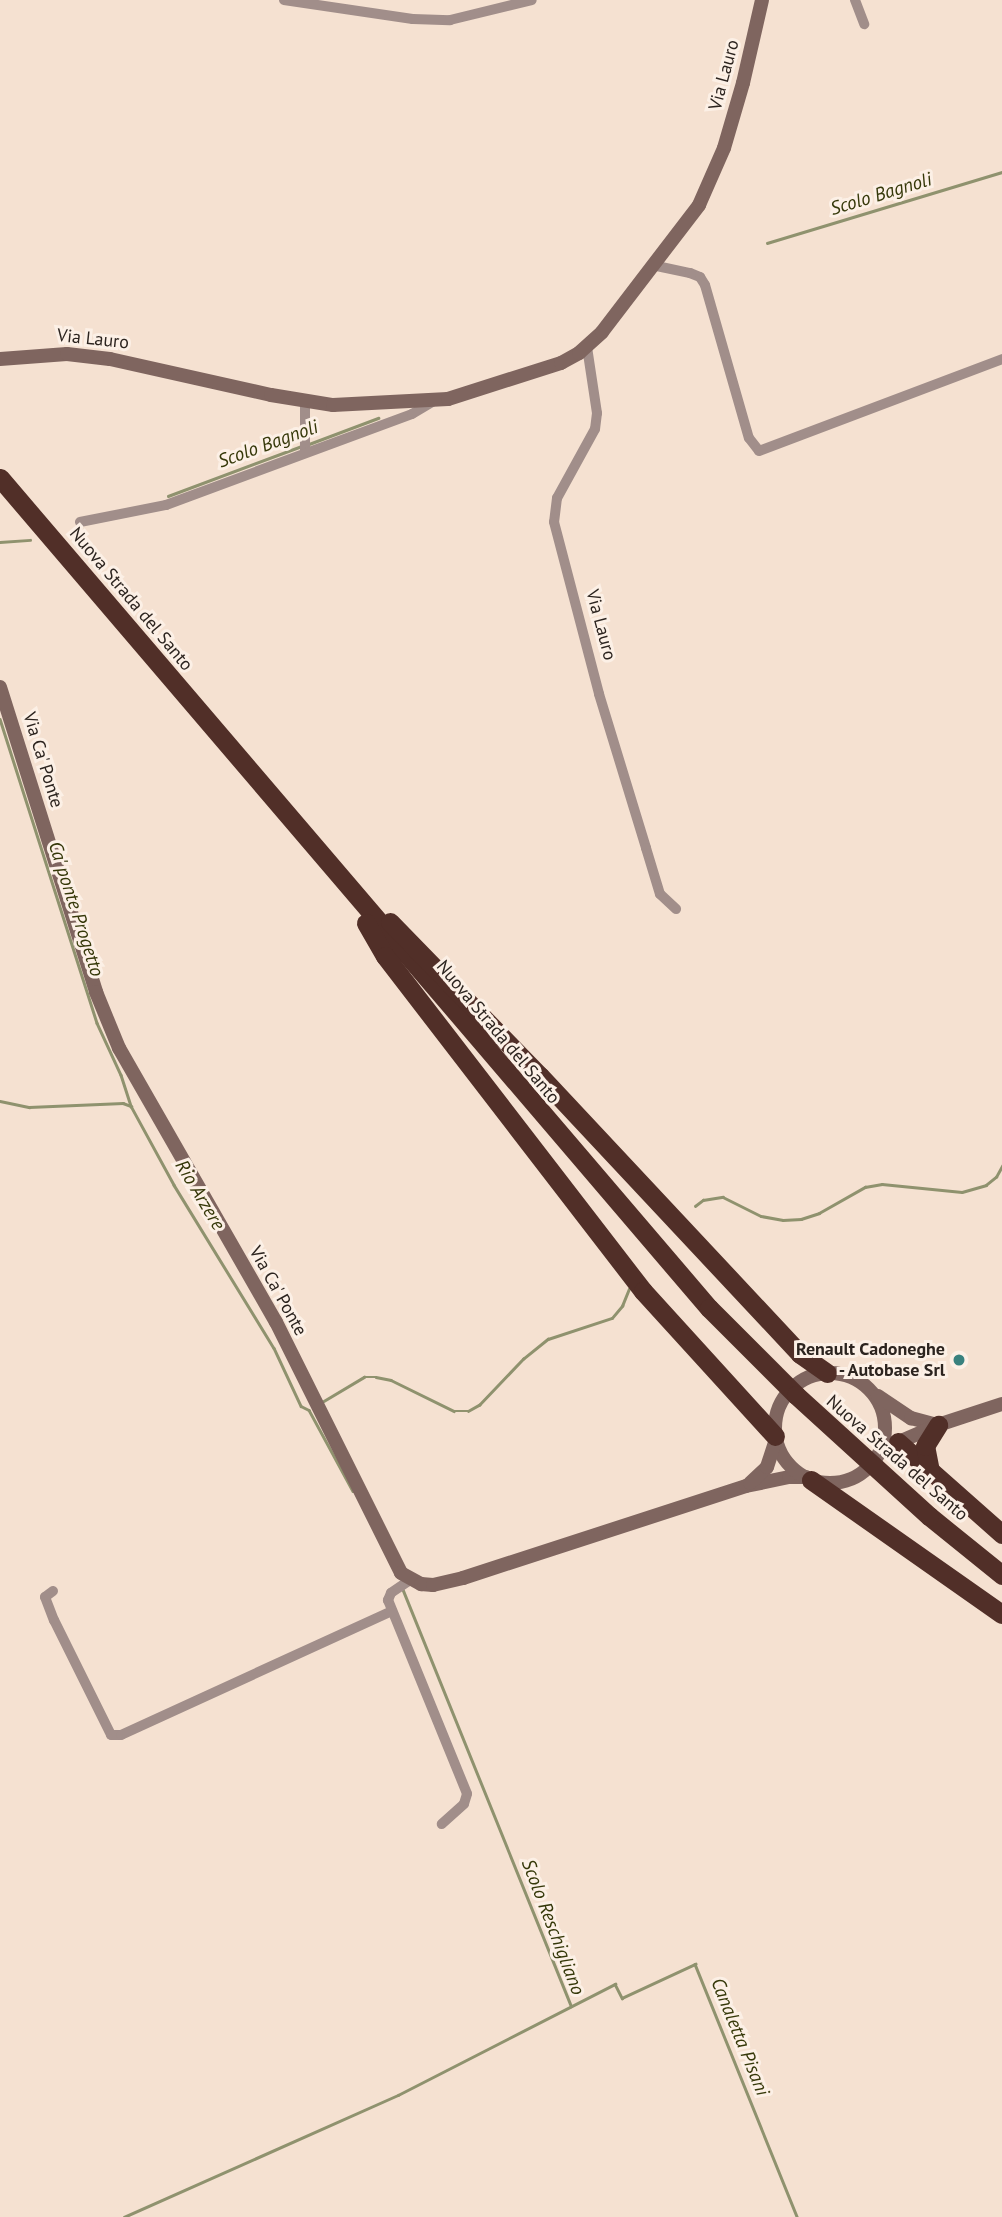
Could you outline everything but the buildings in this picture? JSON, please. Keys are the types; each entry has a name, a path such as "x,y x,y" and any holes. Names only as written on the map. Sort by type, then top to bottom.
{"highway":[{"name":"Nuova Strada del Santo","path":"0,478 709,1308 796,1395 929,1516 1002,1574"},
{"path":"343,882 408,938 782,1336 800,1354 827,1373"},
{"path":"343,882 385,956 512,1123 643,1290 776,1438"},
{"path":"930,1471 925,1446 939,1425"},
{"path":"898,1442 1002,1534"},
{"path":"808,1478 1002,1614"}],"street":[{"path":"284,0 412,19 450,20 532,0"},
{"name":"Via Lauro","path":"0,359 68,354 110,359 304,402 333,405 434,401 497,386 547,369 587,347 699,205 712,180 743,83 762,0"},
{"path":"855,0 864,24"},
{"path":"652,265 690,273 700,277 705,285 749,438 759,451 1002,359"},
{"name":"Via Lauro","path":"587,347 597,414 595,429 557,498 554,522 599,694 660,894 676,909"},
{"name":"Via Lauro","path":"80,522 166,505 412,414 434,401"},
{"path":"304,402 305,452"},
{"name":"Via Ca' Ponte","path":"0,687 96,992 119,1048 276,1322 393,1561 410,1580"},
{"path":"808,1478 786,1462 776,1438 775,1422 783,1398 802,1380 827,1373 847,1375 911,1418 939,1425"},
{"path":"872,1392 885,1424 898,1442"},
{"path":"879,1452 939,1425 1002,1404"},
{"path":"442,1824 464,1804 467,1794 392,1611 388,1600 391,1593 410,1580 433,1585 463,1578 746,1486 789,1477 837,1482 850,1479 872,1463 879,1452 885,1424"},
{"path":"746,1486 767,1467 776,1438"},
{"path":"52,1591 45,1597 49,1608 111,1735 121,1735 392,1611"}],"waterway":[{"name":"Scolo Bagnoli","path":"767,243 1002,172"},
{"name":"Scolo Bagnoli","path":"309,444 378,418"},
{"name":"Scolo Bagnoli","path":"168,496 302,446"},
{"name":"Scolo Bagnoli","path":"0,542 30,540"},
{"name":"Ca' ponte Progetto","path":"0,719 97,1023 121,1075 131,1106"},
{"name":"Rio Arzere","path":"0,1101 29,1107 123,1103 131,1106 174,1185 274,1348 301,1406 309,1410 353,1491"},
{"name":"Rio Arzere","path":"695,1206 703,1200 723,1197 761,1216 783,1220 801,1219 819,1213 865,1187 882,1184 962,1192 986,1185 996,1177 1002,1166"},
{"name":"Rio Arzere","path":"322,1402 364,1377 376,1377 391,1380 454,1411 468,1411 479,1405 523,1359 548,1339 612,1318 622,1306 629,1289"},
{"name":"Scolo Reschigliano","path":"402,1587 571,2006"},
{"name":"Scolo Reschigliano","path":"124,2217 398,2095 615,1984 622,1998 695,1964 797,2217"}],"place":[{"name":"Renault Cadoneghe - Autobase Srl","path":"959,1360"}],"water label":[{"name":"Canaletta Pisani","path":"740,2037"}]}
